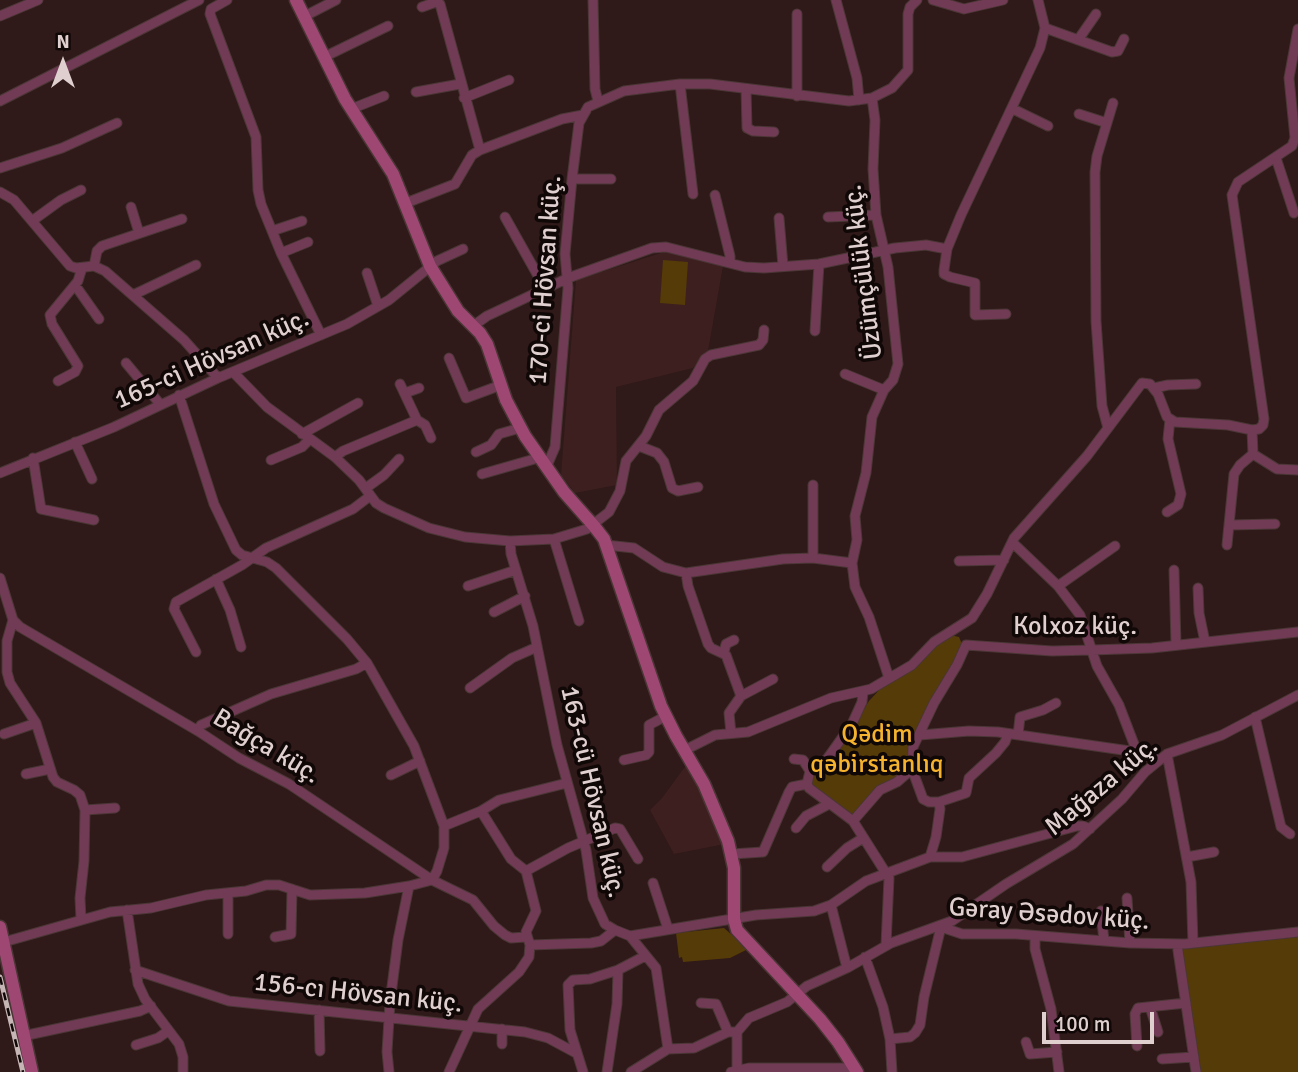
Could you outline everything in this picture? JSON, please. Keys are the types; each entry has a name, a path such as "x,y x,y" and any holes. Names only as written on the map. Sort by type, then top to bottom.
{"street":[{"path":"10,0 14,10"},
{"path":"0,16 38,0"},
{"path":"0,101 199,0"},
{"path":"227,0 211,9 210,14 256,137 258,190 281,253 321,335"},
{"path":"296,0 351,109 388,163 430,266 458,311 474,326 490,349 501,385 520,428 542,463 594,526 606,545 666,716 704,784 732,854 734,919 739,934 826,1027 856,1070"},
{"path":"305,16 336,0"},
{"path":"593,0 595,89 598,101"},
{"path":"836,0 857,78 859,100"},
{"path":"406,203 455,184 472,155 480,150 562,119 583,115 598,101 624,91 680,84 710,84 849,102 872,98 892,88 908,70 908,15 916,0"},
{"path":"937,1 964,9 1003,0"},
{"path":"1006,314 975,315 975,282 944,274 947,249 961,215 1040,47 1045,28 1038,0"},
{"path":"422,7 436,2 440,4 480,150"},
{"path":"797,14 797,96"},
{"path":"1078,40 1096,14"},
{"path":"324,57 388,26"},
{"path":"1045,28 1112,52 1118,51 1124,39"},
{"path":"1170,419 1180,423 1228,425 1252,430 1263,425 1232,195 1238,182 1289,150 1295,138 1289,78 1298,29"},
{"path":"464,98 509,80"},
{"path":"416,92 460,84"},
{"path":"680,84 693,194"},
{"path":"746,89 747,128 774,132"},
{"path":"351,109 384,96"},
{"name":"Üzümçülük küç.","path":"872,98 876,215 888,267 898,364 893,380 884,390 872,417 866,473 855,516 857,540 852,563 855,587 869,617 889,678"},
{"path":"1108,428 1102,406 1094,275 1095,172 1097,156 1113,103"},
{"path":"1013,109 1048,126"},
{"path":"1079,114 1107,123"},
{"name":"170-ci Hövsan küç.","path":"542,463 555,447 568,278 565,254 579,123 583,115"},
{"path":"0,168 62,148 117,123"},
{"path":"1276,158 1294,213"},
{"path":"572,179 611,179"},
{"path":"32,222 61,200 81,190"},
{"path":"0,192 14,200 71,266 94,266 105,271 184,340 218,378"},
{"path":"715,195 730,263"},
{"path":"131,207 139,233"},
{"path":"828,217 876,215"},
{"path":"505,217 546,290"},
{"path":"779,218 783,266"},
{"path":"94,266 100,248 182,219"},
{"path":"272,231 302,220"},
{"path":"281,253 308,243"},
{"path":"474,326 487,316 568,278 652,248 681,250 745,267 819,264 926,246 947,249"},
{"name":"165-ci Hövsan küç.","path":"0,473 114,427 179,395 321,335 378,306 418,278 430,266 463,249"},
{"path":"815,331 819,264"},
{"path":"133,295 196,265"},
{"path":"58,381 75,372 78,366 52,324 50,315 75,285 82,268"},
{"path":"367,273 378,306"},
{"path":"75,285 99,319"},
{"path":"233,372 267,407 335,457 384,508 429,528 465,537 510,541 554,539 577,534 594,526 608,512 620,491 626,461 639,446 659,410 693,381 705,359 711,355 759,345 764,340 764,330"},
{"path":"449,358 466,398 501,385"},
{"path":"126,363 160,404"},
{"path":"845,374 884,390"},
{"path":"685,750 715,735 756,730 831,698 863,692 915,662 934,642 976,612 1012,542 1087,456 1140,384 1148,382 1170,419 1168,439 1181,494 1178,505 1167,512"},
{"path":"1154,388 1168,384 1196,384"},
{"path":"419,387 403,389 417,420 425,425 431,438"},
{"path":"4,942 81,919 266,885 279,885 303,893 325,895 365,893 432,880 437,871 444,848 444,826 414,747 368,663 276,568 236,550 215,504 179,395"},
{"path":"271,460 302,447 305,437 358,403"},
{"path":"335,457 417,420"},
{"path":"476,452 491,446 499,434 520,428"},
{"path":"1252,430 1253,454"},
{"path":"75,442 92,479"},
{"path":"639,446 657,453 664,462 672,488 678,491 698,487"},
{"path":"1253,454 1278,468 1298,470"},
{"path":"1227,545 1234,474 1253,454"},
{"path":"33,458 41,509 94,520"},
{"path":"196,652 174,605 265,548 353,509 399,459"},
{"path":"482,474 542,463"},
{"path":"813,485 813,558"},
{"path":"1230,525 1275,524"},
{"path":"554,539 579,621"},
{"name":"163-cü Hövsan küç.","path":"510,541 567,783 584,842 593,898 605,924 630,936"},
{"path":"1012,542 1058,586 1080,615 1097,666 1119,705 1137,752"},
{"path":"606,545 634,548 663,567 687,573 783,559 813,558 852,563"},
{"path":"1058,586 1115,546"},
{"path":"959,561 1004,560"},
{"path":"468,586 516,569"},
{"path":"1174,570 1176,645"},
{"path":"687,573 688,586 708,644 711,648 724,652"},
{"path":"0,579 13,620 7,641 7,672 10,683 36,723 50,769 57,782 80,795 85,810 81,919"},
{"path":"216,579 230,610 241,647"},
{"path":"1198,588 1199,613 1205,642"},
{"path":"494,612 525,596"},
{"name":"Bağça küç.","path":"13,620 48,645 198,731 239,758 289,784 432,880 473,900 505,935 528,941"},
{"path":"958,627 966,645 913,747 912,769 923,799 939,802 967,793 973,772 1013,735 1020,717 1056,704"},
{"name":"Kolxoz küç.","path":"966,645 1052,651 1092,650 1176,645 1298,632"},
{"path":"734,640 726,644 724,652 741,696"},
{"path":"470,688 512,658 537,647"},
{"path":"198,731 201,724 271,694 368,663"},
{"path":"731,733 729,713 741,696 773,678"},
{"path":"807,784 810,771 827,759 852,724 862,702 863,692"},
{"name":"Mağaza küç.","path":"941,927 1062,851 1090,829 1163,757 1222,735 1298,695"},
{"path":"624,760 649,752 649,725 666,716"},
{"path":"1255,717 1281,827 1290,834"},
{"path":"4,734 36,723"},
{"path":"920,735 969,731 1163,757 1187,857 1191,882 1193,943"},
{"path":"794,759 803,760 810,771"},
{"path":"391,775 420,761"},
{"path":"26,774 50,769"},
{"path":"853,821 880,790 897,782 912,769"},
{"path":"444,826 481,811 499,800 567,783"},
{"path":"732,854 763,852 792,787 807,784"},
{"path":"807,784 853,821 886,874 889,884 886,945"},
{"path":"930,857 940,817 939,802"},
{"path":"796,828 806,816 829,804"},
{"path":"85,810 115,808"},
{"path":"449,1072 478,1009 519,972 530,957 528,941 536,911 526,871 511,859 481,811"},
{"path":"631,1072 668,1049 656,968 630,936 756,915 814,911 831,905 866,881 930,857 962,857 1077,826 1083,825 1090,829"},
{"path":"526,871 615,828 620,829 638,859"},
{"path":"827,867 847,848 863,838"},
{"path":"1187,857 1214,852"},
{"path":"653,883 668,929"},
{"path":"390,1072 387,1052 389,1016 398,940 409,886"},
{"path":"275,937 290,934 292,889"},
{"path":"228,894 228,934"},
{"path":"1127,898 1130,943"},
{"path":"831,905 847,968"},
{"path":"127,910 138,984 179,1044 183,1057 183,1072"},
{"path":"1101,911 1104,941"},
{"path":"0,927 32,1072"},
{"path":"890,1039 910,1037 920,1026 924,997 941,927"},
{"name":"Gəray Əsədov küç.","path":"668,1049 694,1048 733,1032 754,1015 787,1002 807,986 847,968 886,945 911,934 941,927 962,934 1177,944 1298,932"},
{"path":"528,941 591,943 601,941 615,930"},
{"path":"1035,936 1035,949 1051,1006 1059,1072"},
{"path":"1177,944 1196,1072"},
{"path":"583,1072 576,1053 568,1012 568,985 573,981 618,970 645,956"},
{"path":"865,957 883,1007 890,1039 892,1072"},
{"name":"156-cı Hövsan küç.","path":"135,970 229,1001 502,1029 548,1038 576,1053"},
{"path":"607,1072 617,1004 618,970"},
{"path":"701,1003 716,1004 733,1032 734,1071 856,1070"},
{"path":"1137,1046 1136,1010 1186,1003"},
{"path":"23,1036 151,1006"},
{"path":"1150,1007 1158,1032"},
{"path":"319,1010 320,1051"},
{"path":"502,1029 502,1044"},
{"path":"136,1045 158,1038 169,1031"},
{"path":"1026,1042 1030,1054 1034,1056 1057,1052"},
{"path":"1162,1059 1194,1057"}],"shaded area":[{"path":"667,251 723,266 708,351 693,368 616,387 617,485 575,493 561,475 576,280"},
{"path":"687,764 701,788 725,844 674,854 650,810"}],"green space":[{"path":"663,260 688,262 685,305 660,303"},
{"name":"Qədim qəbirstanlıq","path":"950,635 959,637 962,644 959,654 910,748 908,761 902,772 855,814 849,813 811,784 813,772 831,762 869,701 882,687 935,643"},
{"path":"724,928 748,949 730,958 683,962 682,957 679,958 676,933"},
{"path":"1298,937 1298,1072 1201,1072 1182,949"}],"railway":[{"path":"0,977 23,1072"}]}
